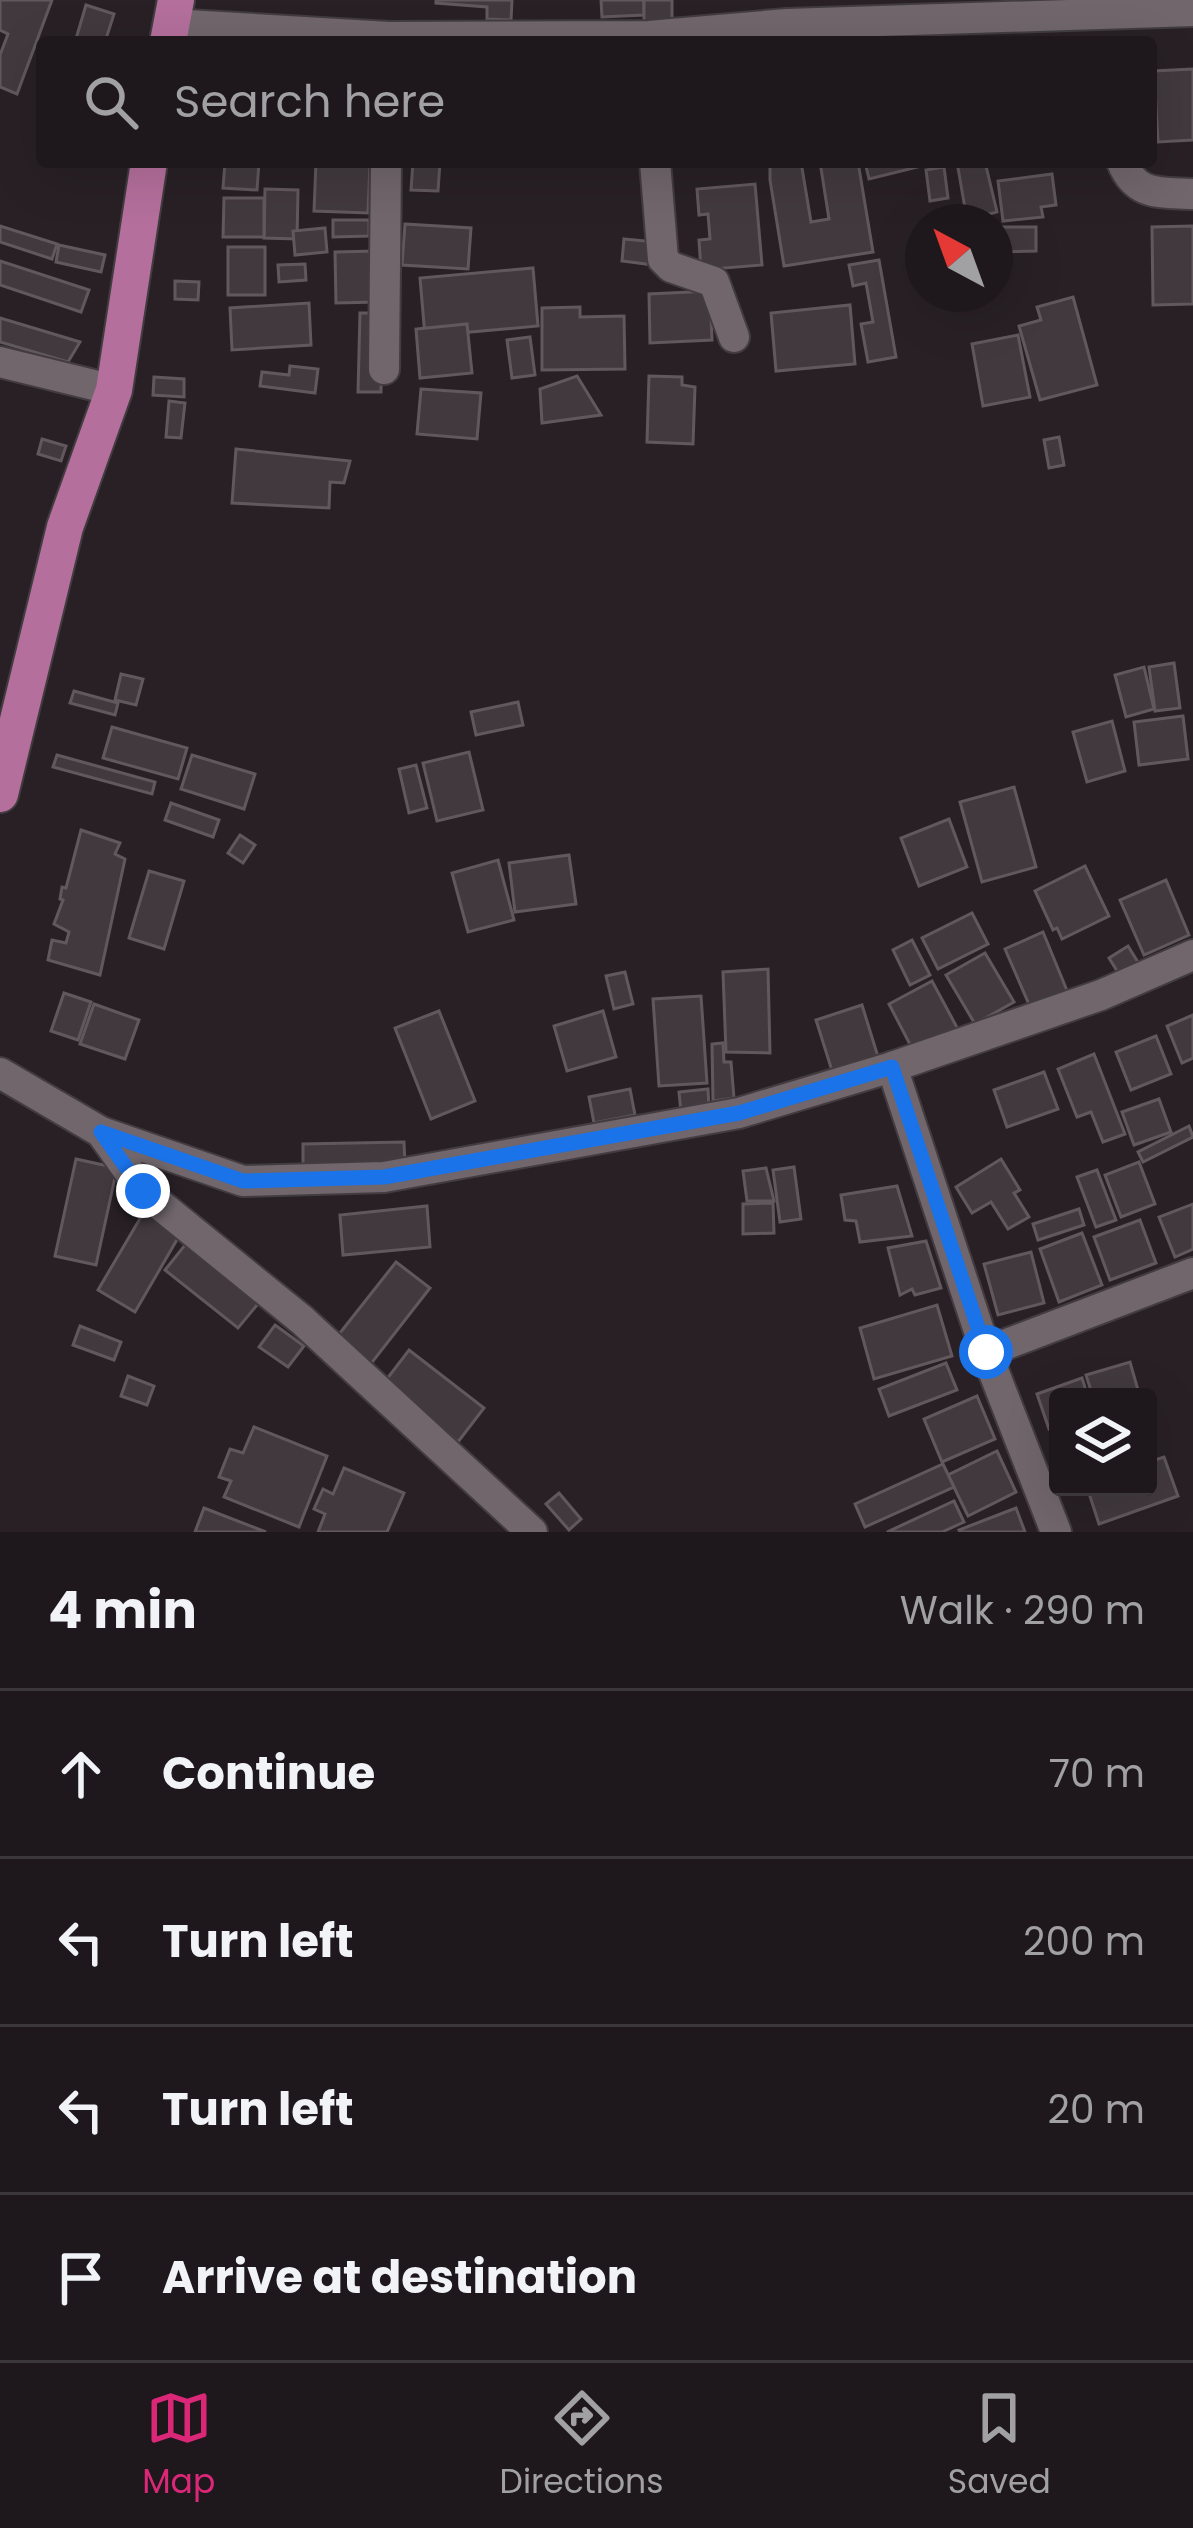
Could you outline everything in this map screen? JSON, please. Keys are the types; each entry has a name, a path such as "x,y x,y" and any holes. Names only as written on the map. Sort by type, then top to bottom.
{"main road":[{"path":"0,794 65,527 114,391 148,168"}],"street":[{"path":"677,36 787,24 1117,28 1193,10"},
{"path":"171,22 351,36"},
{"path":"384,369 386,168"},
{"path":"655,168 662,259 671,267 714,282 734,337"},
{"path":"1124,168 1144,190 1193,194"},
{"path":"0,362 114,391"},
{"path":"0,1073 101,1132 243,1181 384,1177 739,1113 892,1067 1101,995 1193,955"},
{"path":"892,1067 986,1352 1056,1532"},
{"path":"101,1132 143,1191 302,1320 532,1532"},
{"path":"986,1352 1193,1274"}],"building":[{"path":"0,0 52,0 17,94 0,87 0,55 8,34 0,30"},
{"path":"436,0 512,0 511,20 487,19 487,7"},
{"path":"601,0 644,0 644,15 602,17"},
{"path":"644,0 672,0 672,22 644,22"},
{"path":"86,5 114,14 107,36 77,36"},
{"path":"1193,69 1193,140 1158,142 1157,71"},
{"path":"225,168 259,168 257,190 223,188"},
{"path":"316,168 370,168 368,213 314,211"},
{"path":"413,168 440,168 438,191 411,190"},
{"path":"770,168 802,168 811,222 829,219 821,168 859,168 873,252 784,266"},
{"path":"866,168 914,168 869,179"},
{"path":"944,168 948,198 930,201 926,170"},
{"path":"958,168 986,168 995,204 964,204"},
{"path":"1052,174 1056,205 1041,207 1043,217 1013,220 1013,204 1001,204 998,181"},
{"path":"755,184 762,265 701,270 699,240 710,239 708,214 699,215 697,189"},
{"path":"265,189 298,190 297,239 264,238"},
{"path":"224,198 264,198 264,237 223,237"},
{"path":"333,220 369,220 369,236 333,237"},
{"path":"405,224 471,228 468,269 402,265"},
{"path":"0,226 57,244 52,259 0,242"},
{"path":"1193,226 1193,304 1153,305 1152,227"},
{"path":"1013,227 1036,227 1036,251 1013,252"},
{"path":"325,228 327,252 295,255 293,231"},
{"path":"624,239 657,242 654,265 622,261"},
{"path":"59,245 105,255 101,272 56,262"},
{"path":"228,247 265,247 265,295 228,295"},
{"path":"376,251 378,302 336,303 335,252"},
{"path":"879,260 896,357 868,362 861,324 873,322 866,283 853,286 849,265"},
{"path":"0,261 89,290 81,312 0,285"},
{"path":"305,264 306,280 279,282 278,265"},
{"path":"533,268 538,326 425,336 420,278"},
{"path":"175,281 199,282 198,300 175,299"},
{"path":"710,291 712,340 650,343 649,294"},
{"path":"1073,297 1097,385 1040,400 1019,326 1041,320 1037,307"},
{"path":"309,303 311,345 232,350 230,308"},
{"path":"850,305 855,364 776,371 771,313"},
{"path":"580,307 580,317 624,316 625,369 542,370 542,308"},
{"path":"360,313 382,313 381,392 358,392"},
{"path":"0,318 80,342 68,362 0,342"},
{"path":"467,324 472,373 420,378 416,329"},
{"path":"1018,335 1030,397 983,406 972,344"},
{"path":"530,337 535,375 512,378 507,340"},
{"path":"290,366 318,369 315,393 260,386 262,372 289,375"},
{"path":"577,376 601,415 542,423 540,389"},
{"path":"649,376 682,377 682,385 695,387 693,444 647,442"},
{"path":"154,377 184,379 184,397 153,395"},
{"path":"421,389 481,393 477,439 417,434"},
{"path":"169,401 185,403 181,438 166,437"},
{"path":"1059,437 1064,465 1049,468 1044,440"},
{"path":"42,439 66,446 61,461 38,454"},
{"path":"236,449 350,461 344,483 330,482 329,508 232,503"},
{"path":"1174,663 1180,708 1155,711 1149,667"},
{"path":"1144,667 1154,709 1126,717 1115,675"},
{"path":"121,674 143,679 136,705 115,700"},
{"path":"74,691 118,703 115,715 70,703"},
{"path":"518,702 523,725 476,735 471,712"},
{"path":"1183,716 1188,759 1139,765 1134,722"},
{"path":"1112,721 1125,771 1087,782 1073,732"},
{"path":"112,727 187,748 178,779 103,758"},
{"path":"469,752 483,810 437,821 423,763"},
{"path":"57,755 155,782 152,794 53,767"},
{"path":"192,755 255,774 244,809 181,789"},
{"path":"416,765 427,808 409,813 399,769"},
{"path":"1014,787 1036,867 982,882 960,802"},
{"path":"171,803 219,820 213,837 165,820"},
{"path":"949,819 967,867 919,886 901,838"},
{"path":"81,830 120,843 115,854 125,859 100,975 48,960 52,940 66,943 69,932 54,924"},
{"path":"240,835 255,845 243,863 228,853"},
{"path":"569,855 576,904 515,912 509,863"},
{"path":"498,860 514,920 468,932 452,873"},
{"path":"1085,866 1109,916 1062,939 1035,891"},
{"path":"149,871 184,881 164,949 129,938"},
{"path":"1166,880 1189,935 1144,955 1120,900"},
{"path":"972,913 988,944 938,969 922,938"},
{"path":"1043,932 1068,993 1031,1009 1005,949"},
{"path":"912,940 930,975 910,985 893,950"},
{"path":"1128,946 1141,967 1122,979 1109,958"},
{"path":"985,953 1014,1002 975,1024 946,975"},
{"path":"768,969 770,1053 726,1052 723,972"},
{"path":"625,972 633,1004 614,1009 606,976"},
{"path":"932,981 960,1033 916,1056 889,1004"},
{"path":"64,993 91,1002 78,1040 51,1031"},
{"path":"701,996 707,1083 659,1086 653,999"},
{"path":"94,1004 139,1020 125,1059 80,1044"},
{"path":"862,1005 879,1060 833,1074 816,1020"},
{"path":"439,1011 475,1101 431,1119 395,1028"},
{"path":"603,1011 616,1057 567,1071 554,1026"},
{"path":"1193,1015 1193,1058 1182,1063 1167,1026"},
{"path":"1156,1036 1171,1074 1131,1090 1116,1052"},
{"path":"723,1043 724,1062 731,1062 734,1098 713,1101 712,1044"},
{"path":"1094,1054 1125,1134 1103,1142 1091,1112 1077,1117 1058,1069"},
{"path":"1044,1072 1058,1109 1007,1127 994,1090"},
{"path":"630,1089 635,1115 594,1123 589,1097"},
{"path":"708,1089 709,1109 681,1112 679,1092"},
{"path":"1159,1099 1171,1132 1134,1145 1122,1112"},
{"path":"1189,1126 1193,1137 1143,1162 1138,1152"},
{"path":"404,1142 405,1164 303,1166 303,1144"},
{"path":"76,1159 117,1168 96,1265 55,1256"},
{"path":"1001,1159 1020,1190 1014,1193 1029,1217 1008,1229 991,1202 972,1213 956,1187"},
{"path":"1139,1162 1155,1204 1121,1217 1105,1175"},
{"path":"794,1167 801,1219 780,1222 773,1170"},
{"path":"766,1168 774,1201 747,1201 743,1171"},
{"path":"1097,1170 1116,1220 1096,1227 1077,1177"},
{"path":"897,1186 912,1236 860,1242 856,1221 845,1220 841,1195"},
{"path":"773,1203 774,1233 743,1234 743,1204"},
{"path":"1193,1204 1193,1249 1175,1257 1159,1217"},
{"path":"427,1206 430,1247 343,1255 340,1215"},
{"path":"1079,1209 1084,1225 1038,1240 1033,1224"},
{"path":"145,1210 182,1231 135,1312 98,1290"},
{"path":"1140,1220 1156,1263 1110,1280 1094,1237"},
{"path":"1082,1233 1102,1285 1059,1302 1040,1249"},
{"path":"189,1240 262,1299 238,1328 165,1270"},
{"path":"926,1241 941,1288 915,1295 912,1289 900,1295 888,1248"},
{"path":"1031,1252 1044,1303 998,1315 984,1264"},
{"path":"396,1262 430,1288 370,1365 336,1338"},
{"path":"937,1305 952,1356 874,1379 860,1328"},
{"path":"275,1325 304,1346 288,1367 259,1347"},
{"path":"80,1326 121,1342 114,1360 73,1345"},
{"path":"409,1350 484,1408 458,1442 383,1384"},
{"path":"1130,1362 1137,1388 1090,1388 1086,1375"},
{"path":"946,1363 957,1390 889,1416 879,1389"},
{"path":"128,1376 154,1386 147,1405 121,1396"},
{"path":"1082,1378 1085,1388 1054,1388"},
{"path":"1049,1390 1049,1429 1037,1394"},
{"path":"977,1396 995,1439 942,1462 924,1419"},
{"path":"254,1427 327,1456 299,1527 224,1497 231,1481 219,1477 230,1449 243,1453"},
{"path":"997,1451 1016,1492 968,1516 948,1475"},
{"path":"1164,1457 1178,1496 1099,1524 1090,1496 1157,1496 1157,1459"},
{"path":"943,1464 954,1487 865,1527 855,1504"},
{"path":"344,1468 404,1493 387,1532 318,1532 325,1514 314,1509 323,1489 333,1494"},
{"path":"559,1493 581,1519 569,1530 546,1504"},
{"path":"954,1501 964,1522 942,1532 887,1532"},
{"path":"204,1508 266,1532 195,1532"},
{"path":"1016,1508 1025,1532 959,1530"}],"route":[{"path":"143,1191 101,1132 243,1181 384,1177 739,1113 892,1067 986,1352"}]}
